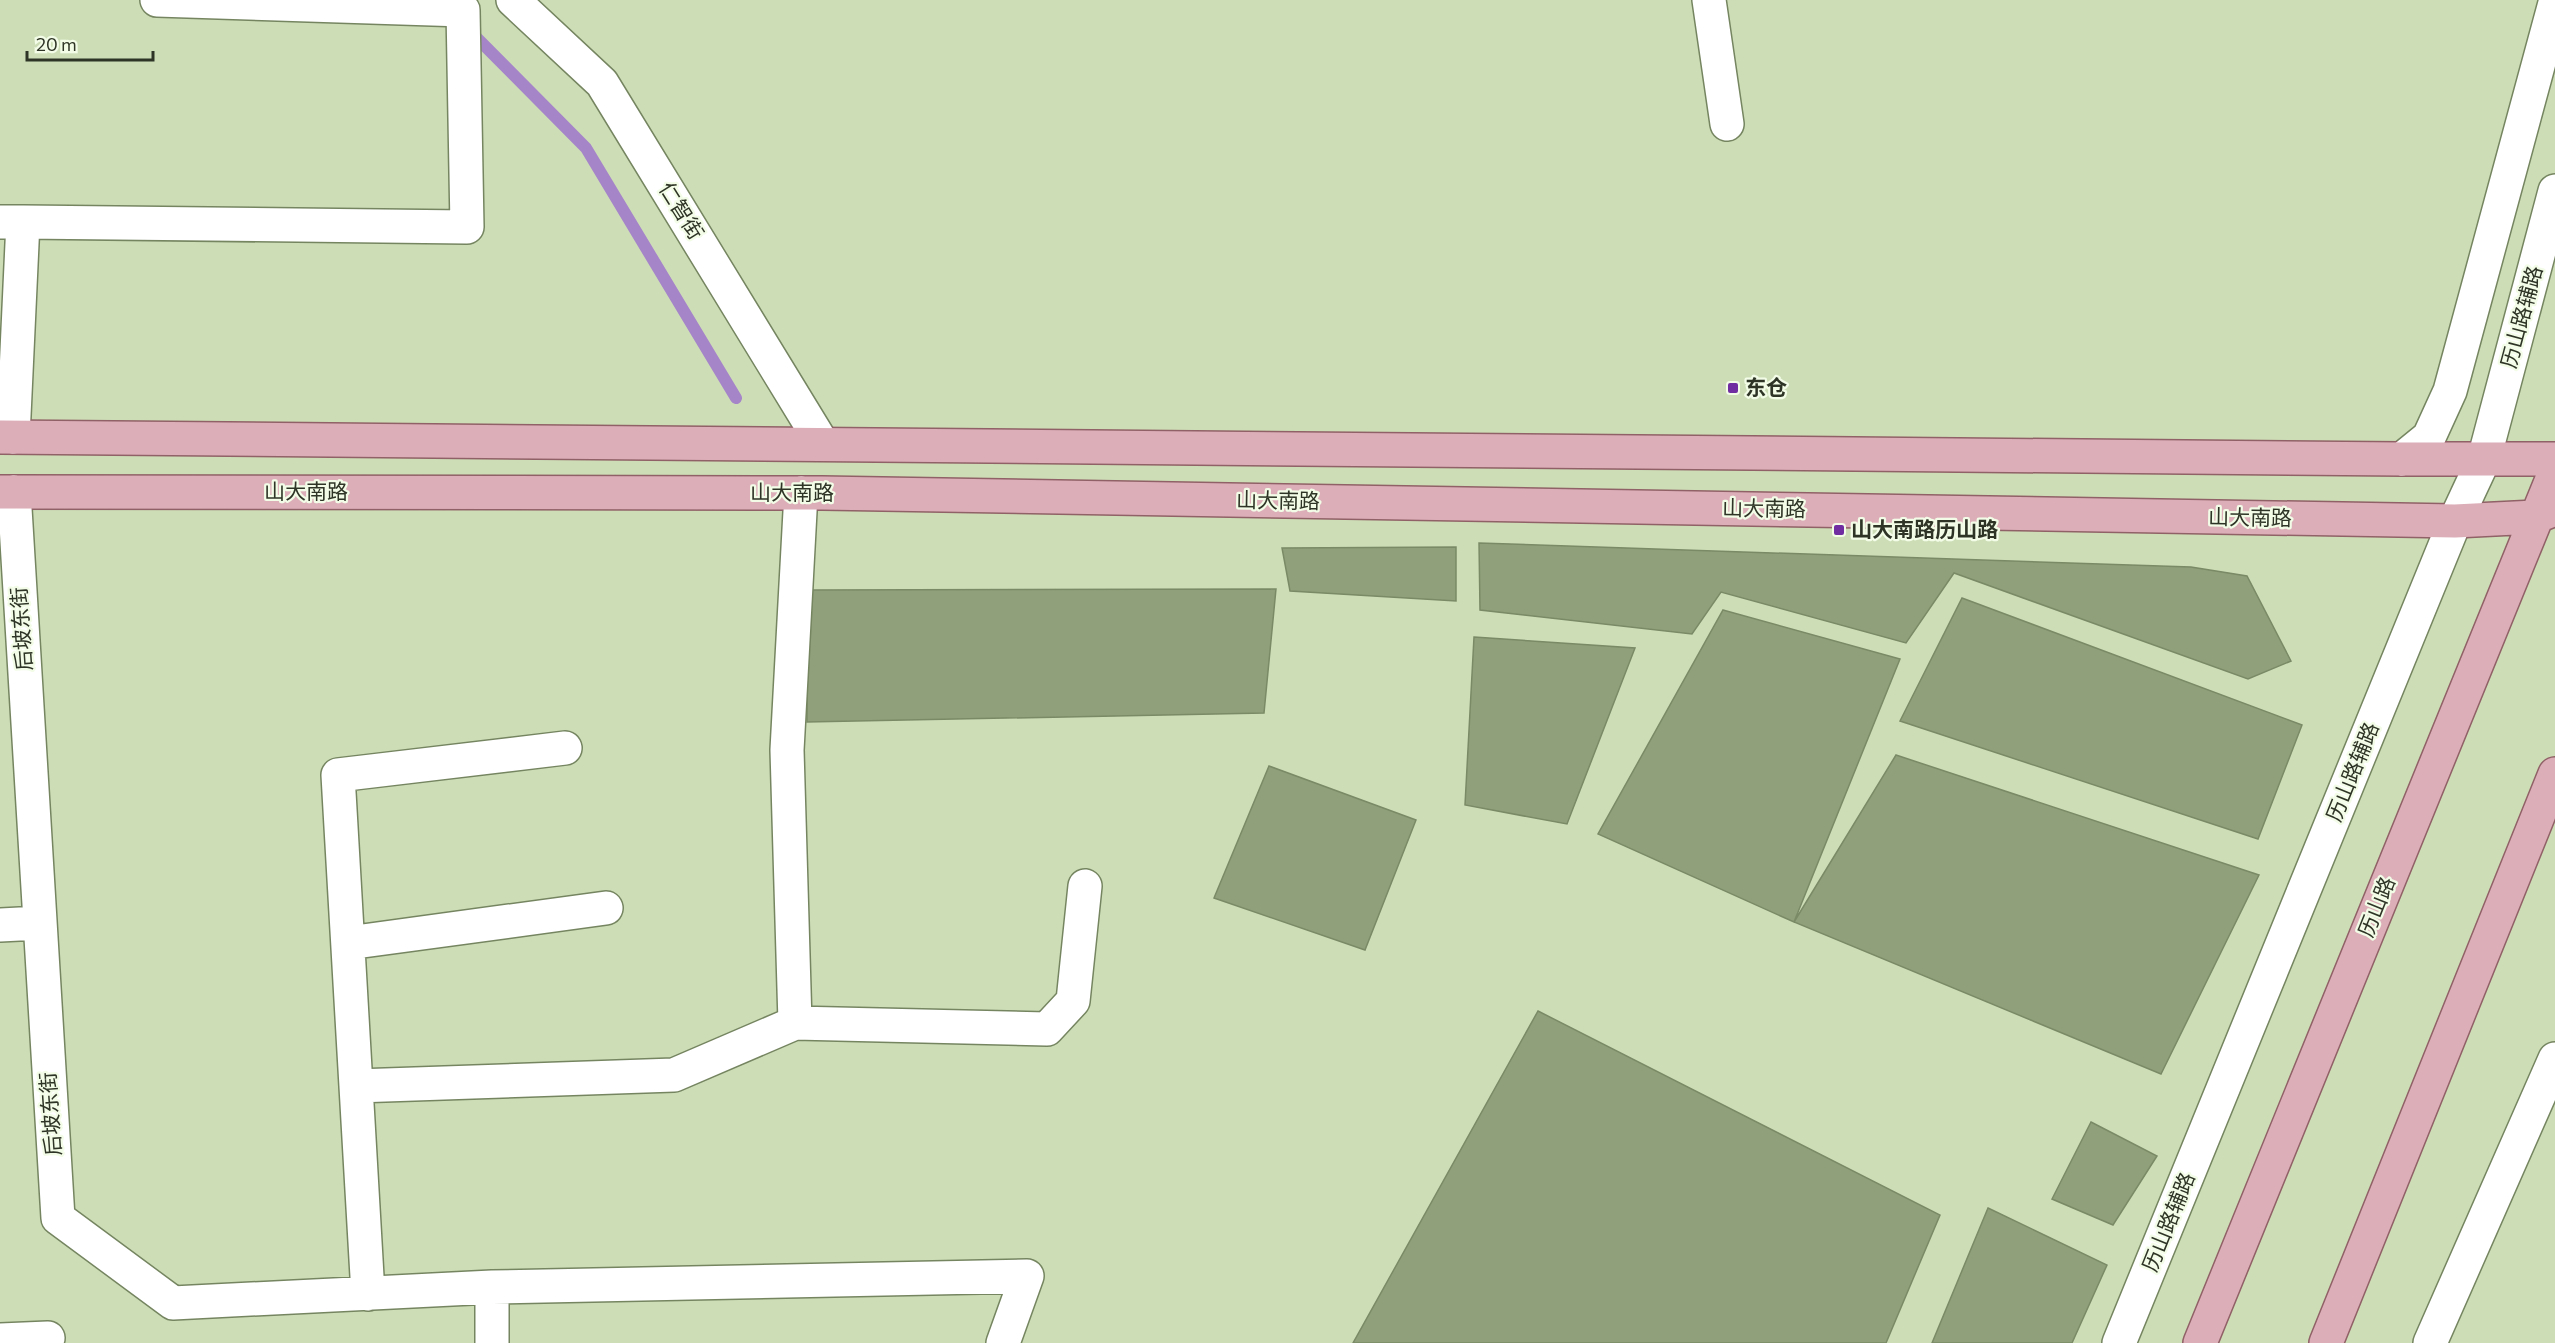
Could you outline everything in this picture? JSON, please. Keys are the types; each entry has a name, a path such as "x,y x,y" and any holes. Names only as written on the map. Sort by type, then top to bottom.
{"main road":[{"path":"6,437 2555,459"},
{"name":"历山路","path":"2200,1343 2545,513 2555,472"},
{"name":"山大南路","path":"7,492 801,493 2455,521 2545,513"},
{"path":"2326,1343 2555,774"}],"street":[{"path":"6,437 12,222 467,227 464,10 157,0"},
{"name":"仁智街","path":"513,0 602,83 822,443"},
{"path":"1709,0 1727,124"},
{"path":"2402,459 2429,437 2450,391 2555,3"},
{"name":"历山路辅路","path":"2119,1343 2455,521 2484,459 2555,190"},
{"name":"后坡东街","path":"7,492 13,708 39,923 58,1218 173,1304 492,1287 1027,1276 1003,1343"},
{"path":"795,1023 787,750 801,493"},
{"path":"368,1294 338,775 565,748"},
{"path":"356,1086 674,1075 795,1023 1047,1029 1073,1001 1085,886"},
{"path":"348,943 606,908"},
{"path":"0,925 39,923"},
{"path":"2430,1343 2555,1059"},
{"path":"492,1287 492,1343"},
{"path":"0,1340 48,1338"}],"building":[{"path":"1479,543 2191,567 2247,576 2291,661 2248,679 1954,573 1906,643 1721,592 1692,634 1480,610"},
{"path":"1456,547 1456,601 1290,591 1282,548"},
{"path":"1276,589 1264,713 807,722 807,590"},
{"path":"1962,598 2302,725 2258,839 1900,721"},
{"path":"1723,610 1900,659 1794,922 1598,834"},
{"path":"1474,637 1635,648 1567,824 1465,805"},
{"path":"1896,755 2259,875 2161,1074 1794,922"},
{"path":"1269,766 1416,820 1365,950 1214,898"},
{"path":"1538,1011 1940,1215 1886,1343 1353,1343"},
{"path":"2091,1122 2157,1156 2113,1225 2052,1199"},
{"path":"1988,1208 2107,1265 2072,1343 1932,1343"}],"waterway":[{"path":"469,30 586,148 736,398"}],"place":[{"name":"东仓","path":"1733,388"},
{"name":"山大南路历山路","path":"1839,530"}]}
